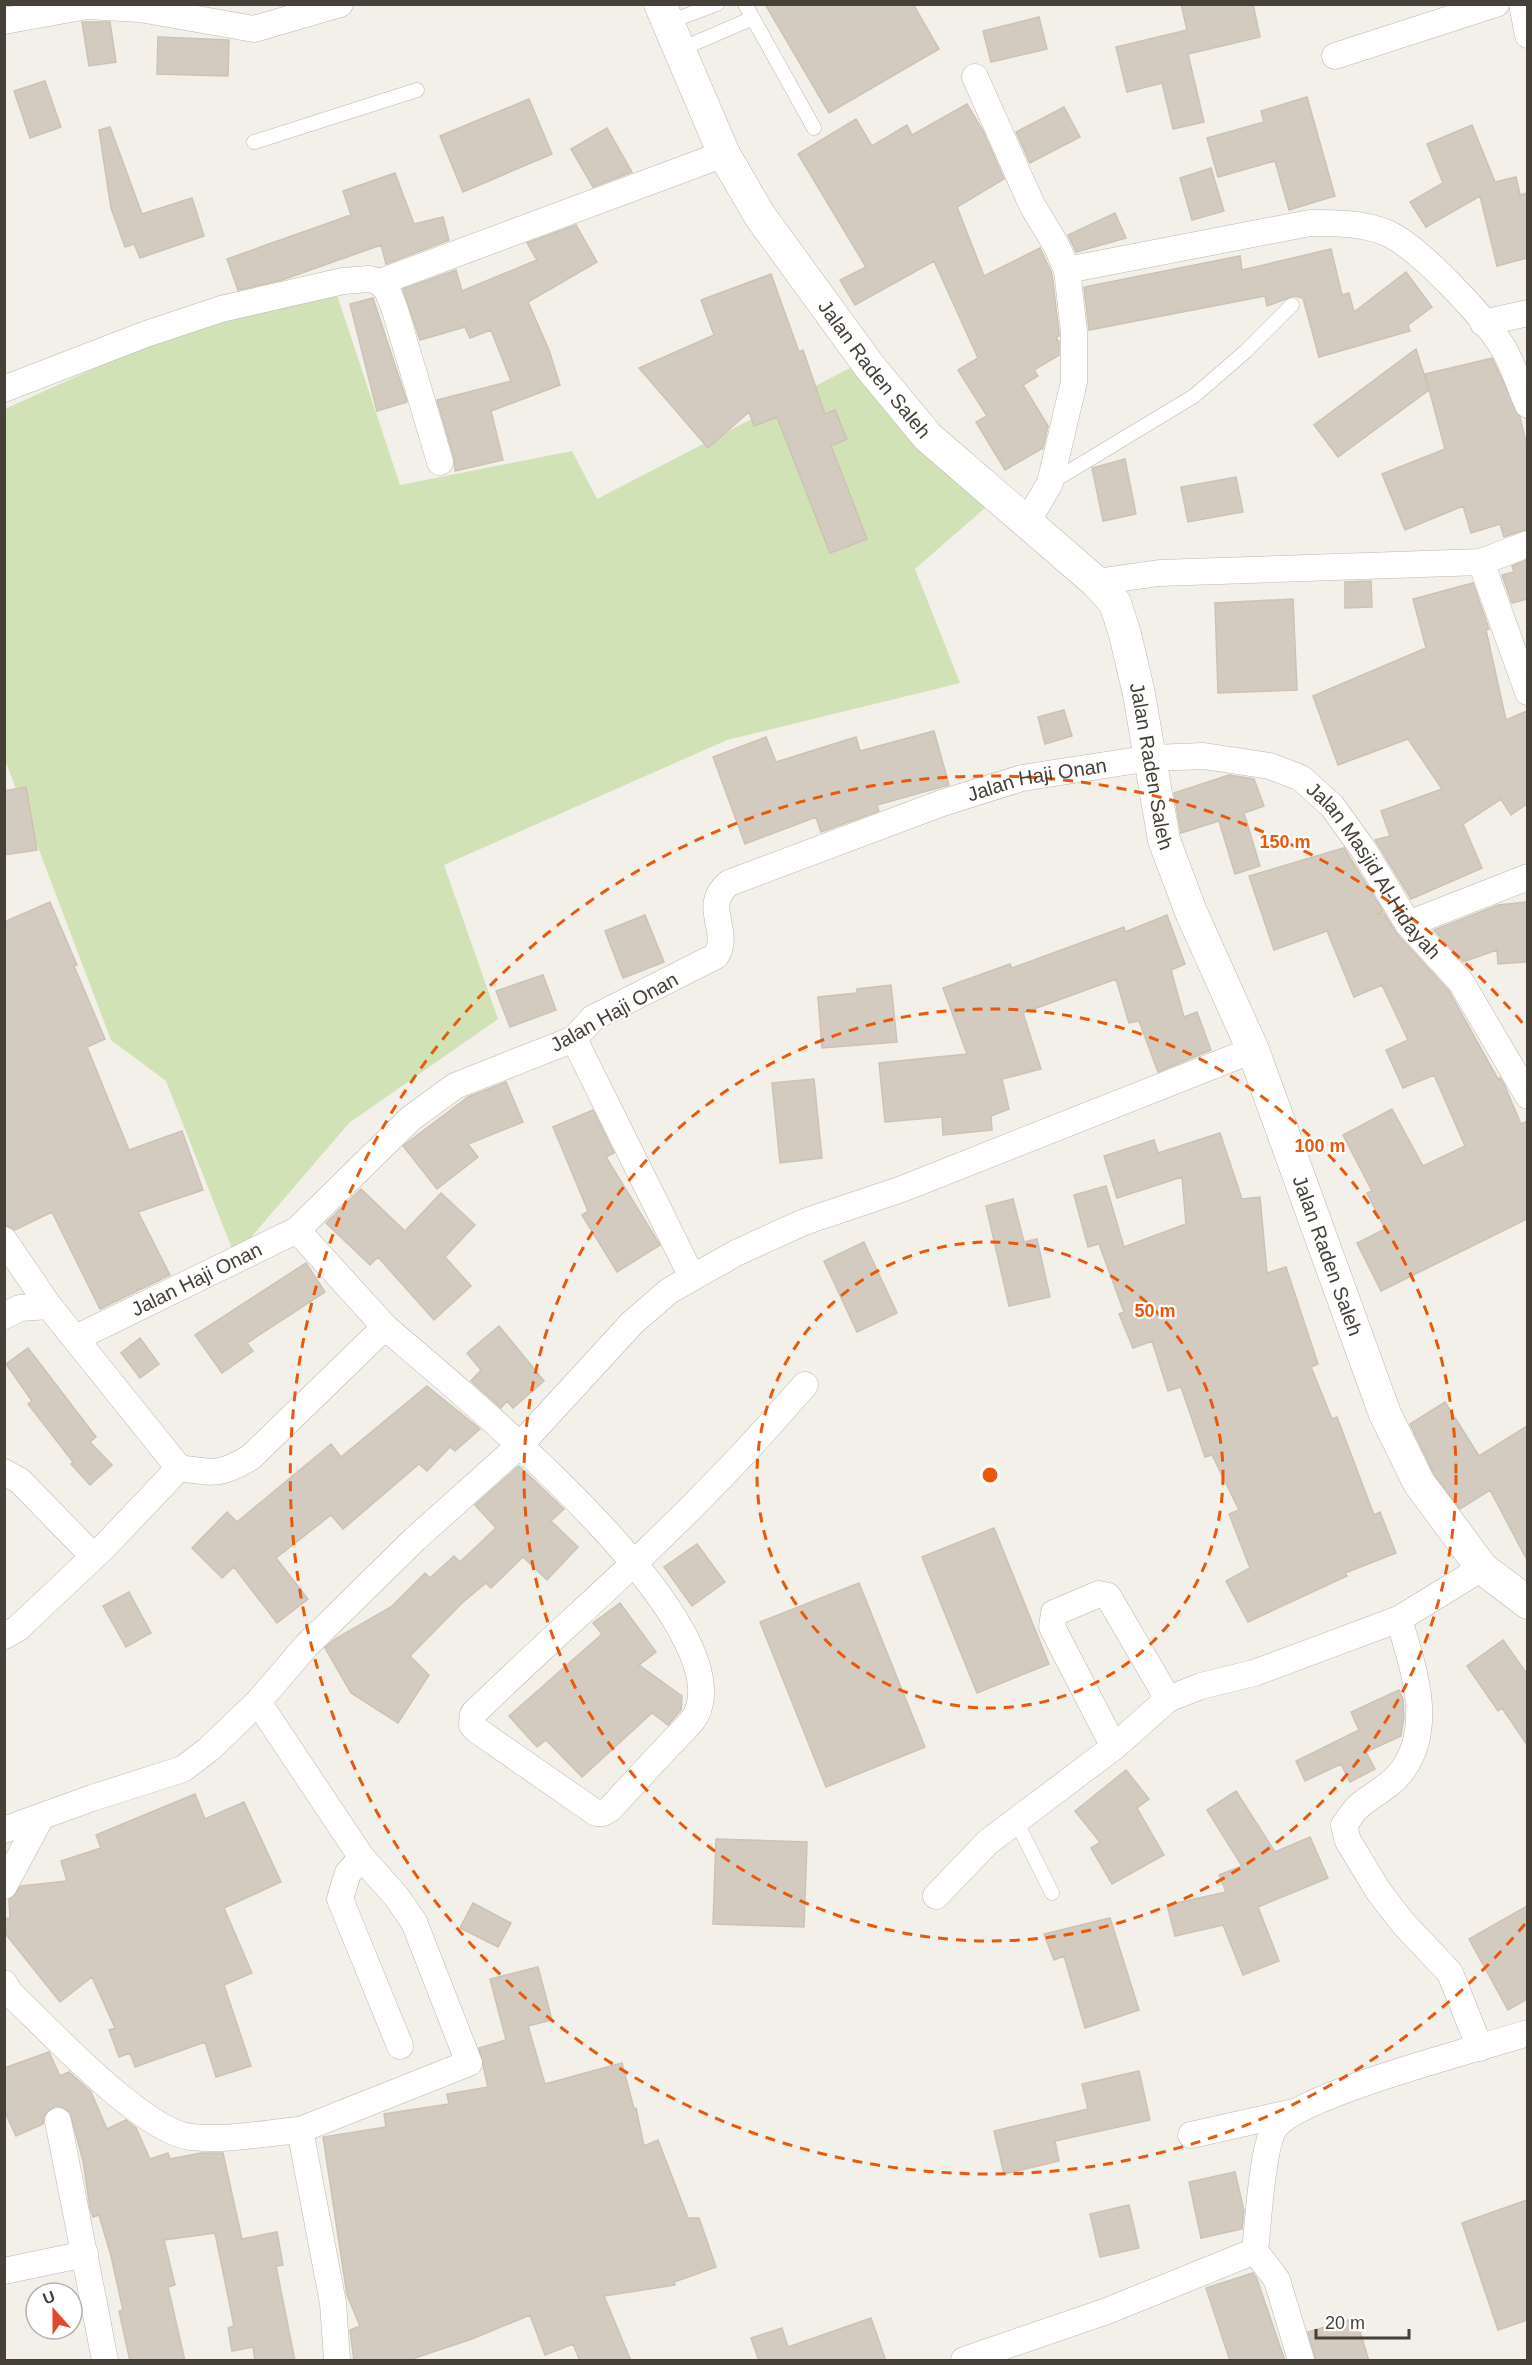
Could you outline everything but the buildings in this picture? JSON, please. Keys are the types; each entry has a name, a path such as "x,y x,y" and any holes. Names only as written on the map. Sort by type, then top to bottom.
{"street":[{"path":"4,21 87,6 140,9 254,29 340,4"},
{"path":"1335,56 1496,4"},
{"path":"1521,4 1527,35"},
{"name":"Jalan Raden Saleh","path":"668,26 724,154 760,216 870,367 928,437 1026,524 1096,582 1115,603 1125,634 1164,840 1191,912 1253,1050 1385,1414 1419,1483 1482,1568 1527,1603"},
{"path":"975,77 1032,205 1056,245 1067,270 1074,332 1074,382 1050,483 1026,524"},
{"path":"4,389 146,334 221,309 343,281 369,279 380,282 724,154"},
{"path":"1067,270 1310,223 1343,223 1388,234 1437,274 1502,346 1527,405"},
{"path":"380,282 388,292 395,310 440,462"},
{"path":"1483,323 1527,313"},
{"path":"1096,582 1159,573 1481,562 1527,544"},
{"path":"1481,562 1527,692"},
{"name":"Jalan Masjid Al-Hidayah","path":"1150,758 1204,756 1270,766 1301,777 1332,806 1363,849 1408,924 1461,982 1527,1096"},
{"name":"Jalan Haji Onan","path":"76,1338 297,1230 410,1119 455,1086 574,1039 593,1018 716,956 721,948 721,938 715,907 717,897 729,883 942,803 1022,778 1150,758"},
{"path":"1408,924 1527,877"},
{"path":"574,1039 692,1277"},
{"path":"4,1830 40,1819 92,1798 183,1769 258,1702 306,1646 415,1539 521,1444 573,1390 632,1323 669,1291 736,1253 804,1222 902,1189 1253,1050"},
{"path":"297,1230 385,1328 521,1444 633,1562 664,1599 694,1654 701,1685 696,1715 610,1809 603,1814 596,1813 478,1731 471,1719 551,1638 633,1562 722,1477 805,1385"},
{"path":"4,1240 49,1305 179,1468 209,1472 228,1471 251,1457 385,1328"},
{"path":"4,1316 20,1308 49,1305"},
{"path":"4,1636 17,1629 179,1468"},
{"path":"4,1472 20,1480 93,1556"},
{"path":"936,1896 988,1842 1114,1747 1168,1698 1201,1686 1254,1673 1399,1619 1482,1568"},
{"path":"1114,1747 1052,1627 1054,1613 1099,1594 1108,1596 1168,1698"},
{"path":"1399,1619 1416,1681 1420,1714 1417,1744 1401,1771 1381,1792 1359,1806 1344,1825 1348,1841 1379,1892 1403,1923 1450,1974 1480,2048"},
{"path":"4,1983 18,2001 121,2097 154,2124 190,2137 238,2136 300,2130 468,2062 414,1922 396,1896 362,1858 258,1702"},
{"path":"4,1886 40,1819"},
{"path":"362,1858 348,1873 340,1899 400,2046"},
{"path":"1191,2134 1297,2111 1343,2092 1527,2033"},
{"path":"1297,2111 1275,2127 1263,2170 1256,2251 1276,2280 1301,2361"},
{"path":"58,2121 105,2361"},
{"path":"300,2130 333,2303 337,2361"},
{"path":"964,2361 1019,2351 1107,2311 1256,2251"},
{"path":"4,2271 85,2254"}],"lane":[{"path":"668,26 717,4"},
{"path":"745,4 814,128"},
{"path":"668,26 753,18"},
{"path":"254,142 417,90"},
{"path":"1050,483 1194,396 1246,351 1292,305"},
{"path":"1016,1821 1052,1893"}],"green space":[{"path":"332,280 400,485 572,451 597,499 850,368 986,507 915,569 960,683 727,740 444,865 498,1019 349,1123 235,1256 166,1081 111,1040 5,760 5,409 181,329"}]}
